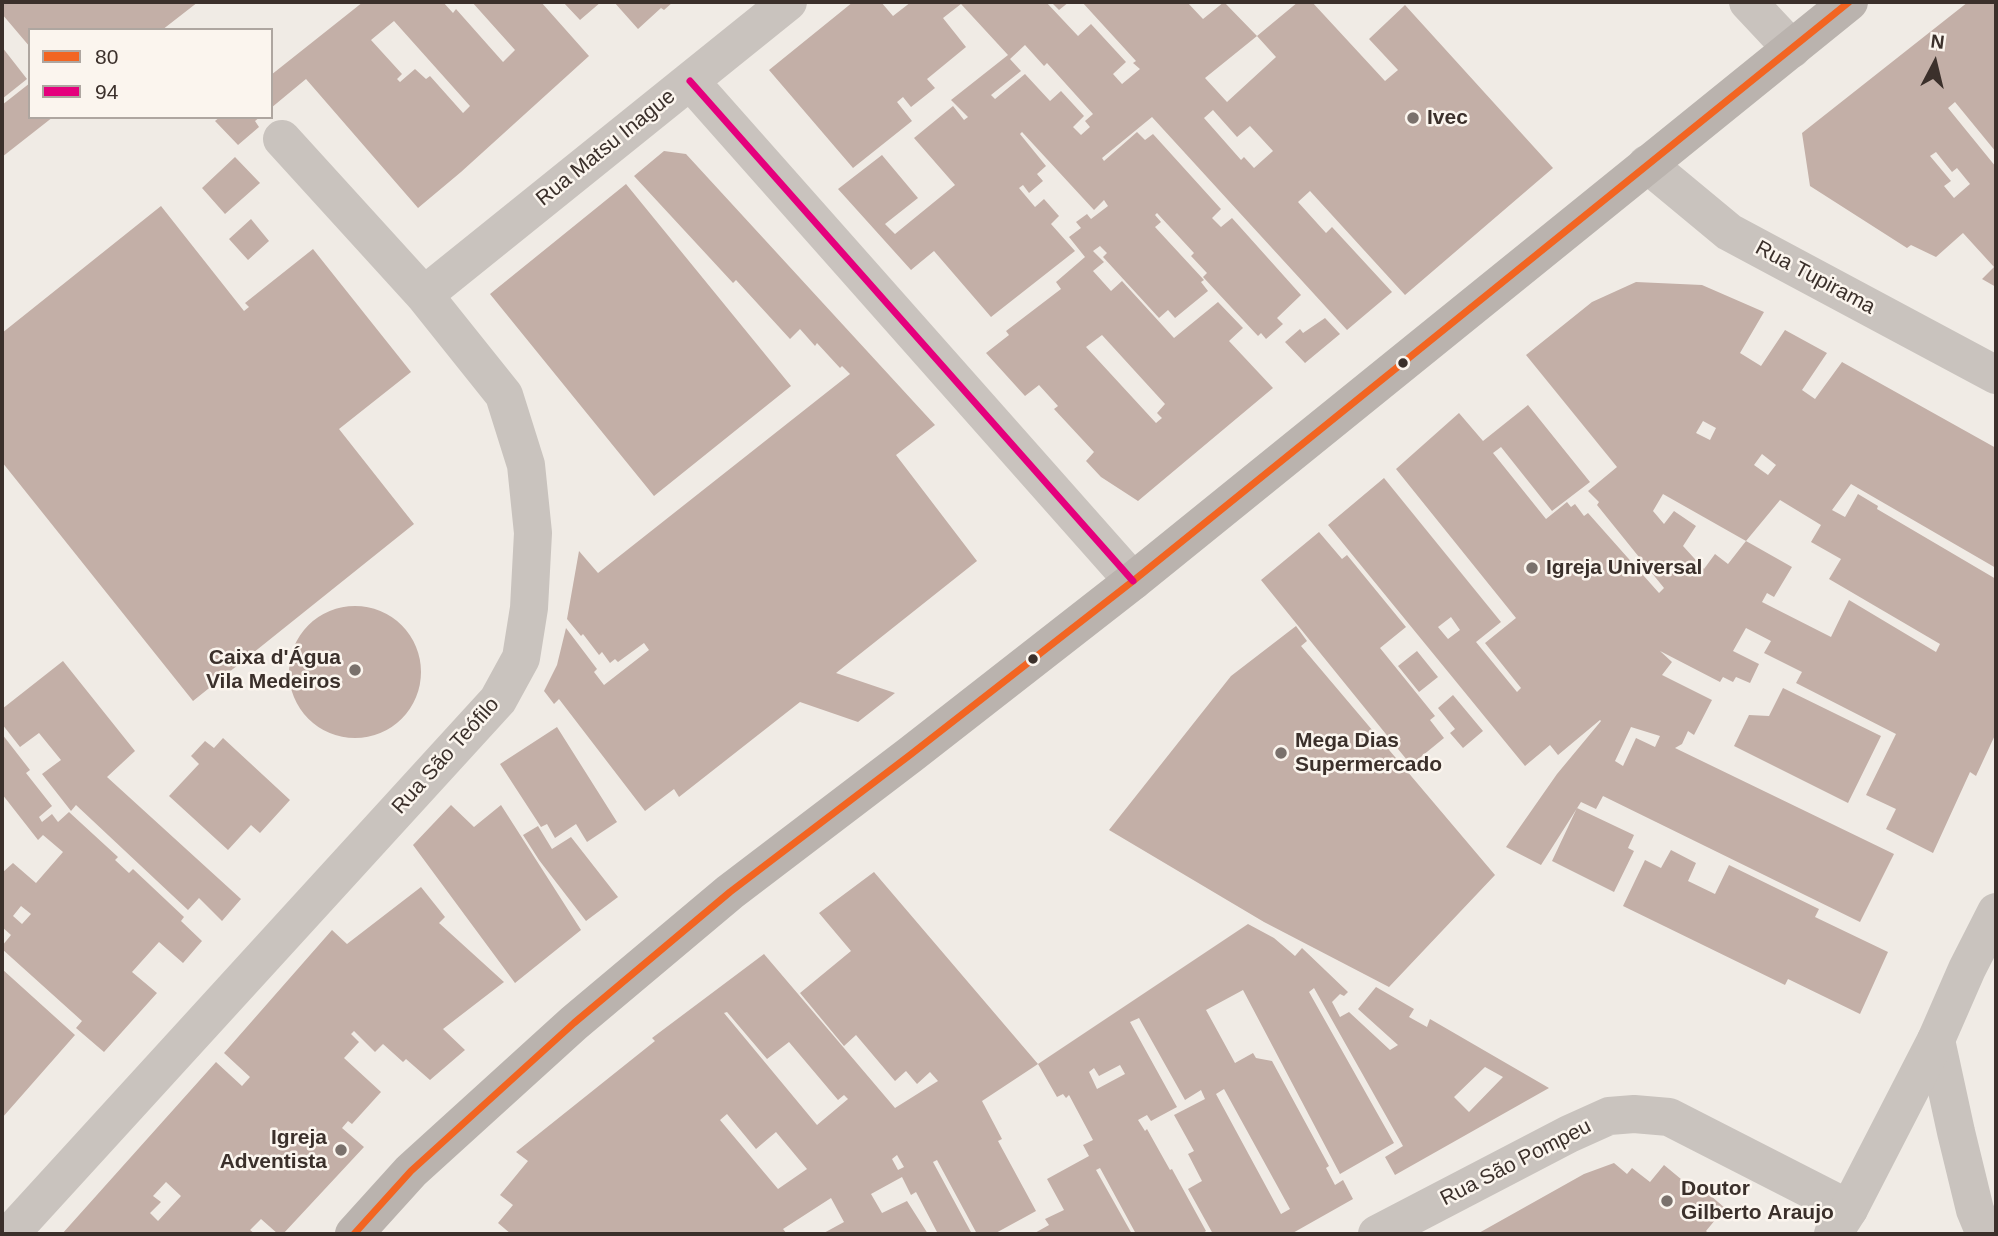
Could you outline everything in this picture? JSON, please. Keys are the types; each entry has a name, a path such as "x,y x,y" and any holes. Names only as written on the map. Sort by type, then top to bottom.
{"main road":[{"path":"354,1234 411,1171 575,1023 730,892 1133,581 1849,2"}],"street":[{"name":"Rua Matsu Inague","path":"424,295 788,2"},
{"path":"1748,2 1792,49"},
{"path":"690,81 1133,581"},
{"name":"Rua São Teófilo","path":"10,1234 498,700 521,658 528,608 533,533 526,465 504,395 424,295 282,139"},
{"name":"Rua Tupirama","path":"1647,164 1729,232 1996,375"},
{"path":"1841,1222 1936,1040 1996,912"},
{"path":"1936,1040 1975,1210 1984,1234"},
{"name":"Rua São Pompeu","path":"1377,1234 1569,1133 1609,1116 1634,1114 1669,1117 1841,1222"}],"building":[{"path":"2,2 198,2 165,28 28,28 28,45 2,14"},
{"path":"363,2 443,2 453,13 456,9 503,62 515,50 472,2 541,2 589,56 418,208 306,79 273,106 273,73","holes":["394,21 470,106 463,113 430,76 426,79 415,69 400,82 397,79 402,74 371,40"]},
{"path":"563,2 601,2 580,20"},
{"path":"614,2 673,2 664,10 661,8 638,29"},
{"path":"853,2 881,2 893,16 911,2 1046,2 1078,36 1091,24 1126,62 1113,74 1122,84 1140,69 1133,63 1136,61 1082,2 1187,2 1203,19 1224,2 1257,36 1298,2 1312,2 1385,81 1398,70 1369,39 1405,5 1553,168 1405,295 1310,191 1298,202 1326,233 1332,227 1392,292 1347,330 1152,117 1102,158 1104,161 1137,132 1145,140 1153,134 1221,209 1212,218 1221,227 1232,218 1301,295 1277,318 1283,324 1266,339 1261,333 1258,336 1203,277 1207,273 1191,256 1194,253 1157,213 1155,215 1161,222 1155,227 1204,280 1201,282 1208,291 1175,318 1168,310 1159,318 1103,257 1107,253 1100,246 1093,251 1104,262 1093,271 1111,291 1122,281 1174,338 1218,302 1243,328 1229,341 1273,388 1138,501 1101,477 1086,461 1094,452 1054,409 1058,406 1039,385 1025,396 986,353 1009,335 1006,331 1061,289 1056,282 1085,257 1069,237 1081,228 1076,222 1087,214 1091,219 1108,206 1104,200 1094,210 1022,132 1020,134 1046,166 1037,174 1043,181 1029,193 1023,185 1019,188 1035,207 1044,199 1059,216 1051,224 1075,251 991,317 934,251 911,270 838,189 882,155 918,198 885,224 895,234 955,185 914,138 953,106 964,120 968,117 951,100 1008,55 961,4 943,18 966,47 927,79 935,88 911,107 903,97 897,102 912,121 853,168 769,70","holes":["1257,36 1276,57 1227,102 1205,78","1025,45 1044,66 1047,63 1093,114 1085,121 1090,127 1081,135 1073,127 1084,116 1061,91 1050,101 1025,74 995,99 991,95 1021,71 1010,59","1213,110 1237,137 1250,126 1273,151 1254,168 1244,157 1241,160 1204,118","1102,335 1165,404 1157,413 1162,418 1156,423 1086,347"]},
{"path":"1051,2 1069,2 1059,10"},
{"path":"1968,2 1996,2 1996,152 1955,102 1948,108 1996,167 1996,287 1982,279 1994,267 1963,233 1936,257 1911,245 1907,248 1810,186 1802,133","holes":["1936,152 1952,172 1957,168 1970,184 1954,198 1944,186 1951,181 1930,156"]},
{"path":"2,47 27,79 2,99"},
{"path":"28,85 28,119 50,119 2,157 2,105"},
{"path":"258,119 255,121 259,127 238,145 215,121"},
{"path":"664,151 686,154 935,425 896,455 977,561 836,673 895,693 858,722 800,702 679,797 674,789 645,811 559,699 554,704 544,691 557,665 566,628 597,669 594,672 604,685 649,650 644,643 618,662 615,659 610,663 602,652 599,655 567,619 579,551 598,573 850,374 842,366 840,368 817,343 815,346 800,329 790,339 736,280 733,283 634,176"},
{"path":"235,157 260,183 225,214 202,188"},
{"path":"626,184 791,386 654,496 490,294"},
{"path":"161,206 244,311 249,307 245,303 313,249 411,372 339,429 414,524 193,701 2,462 2,333"},
{"path":"251,219 269,241 248,260 229,239"},
{"path":"1636,282 1702,285 1764,312 1740,353 1761,366 1785,330 1827,353 1802,390 1815,399 1842,362 1996,448 1996,568 1851,484 1832,510 1845,517 1858,494 1878,506 1877,509 1996,579 1996,733 1976,776 1970,772 1933,853 1886,829 1896,809 1866,795 1896,734 1796,683 1802,672 1764,653 1771,641 1746,628 1733,651 1759,664 1750,683 1736,677 1733,682 1723,677 1720,682 1660,651 1672,662 1662,675 1712,700 1694,735 1688,731 1682,744 1675,748 1894,854 1860,922 1603,796 1596,809 1581,802 1541,865 1506,847 1557,774 1601,721 1558,755 1550,745 1525,766 1328,525 1384,478 1501,622 1476,642 1517,692 1521,688 1485,643 1516,618 1396,469 1459,413 1483,441 1528,405 1590,482 1552,511 1501,447 1493,453 1546,519 1567,502 1571,507 1575,504 1584,516 1588,513 1659,593 1664,588 1588,491 1617,467 1526,355 1592,302","holes":["1703,421 1716,428 1710,440 1696,433","1762,454 1776,465 1768,475 1754,465","1663,494 1746,541 1728,564 1715,554 1704,569 1683,546 1696,526 1674,511 1664,524 1653,511","1780,500 1821,525 1811,542 1841,559 1829,579 1940,644 1936,652 1849,600 1831,637 1762,602 1767,593 1774,597 1792,567 1746,541","1451,617 1460,630 1448,639 1438,627","1631,727 1660,736 1655,747 1636,738 1623,766 1615,761"]},
{"path":"1325,318 1340,334 1305,363 1285,342 1300,329 1303,333"},
{"path":"1319,532 1342,559 1347,555 1406,627 1380,648 1435,716 1430,720 1444,738 1411,765 1261,580"},
{"name":"Caixa d'Água Vila Medeiros","path":"355,606 380,611 392,617 410,635 416,647 421,672 416,697 410,709 392,727 380,733 355,738 330,733 318,727 300,709 294,697 289,672 294,647 300,635 318,617 330,611"},
{"name":"Mega Dias Supermercado","path":"1296,626 1307,641 1301,646 1495,875 1389,987 1264,922 1109,830 1231,676"},
{"path":"1417,651 1438,677 1419,692 1398,666"},
{"path":"63,661 135,751 107,777 241,899 222,921 199,898 188,910 76,805 71,811 42,774 61,760 39,733 20,747 2,724 2,709"},
{"path":"1783,688 1881,736 1848,803 1734,746 1749,715 1769,716"},
{"path":"1453,695 1483,731 1463,748 1450,733 1455,729 1438,708"},
{"path":"557,727 617,822 587,842 576,824 555,838 547,824 541,827 500,764"},
{"path":"2,734 30,770 26,773 52,806 39,817 42,822 52,814 58,822 69,812 118,857 115,860 129,873 133,869 184,917 181,921 202,941 183,963 159,942 132,972 157,993 104,1052 76,1028 82,1021 2,949 11,935 2,927 2,873 13,863 36,883 63,852 43,835 38,840 2,794","holes":["21,906 31,914 22,924 13,916"]},
{"path":"223,738 290,800 260,833 251,825 228,850 169,796 199,764 191,756 205,741 214,748"},
{"path":"451,805 474,827 501,805 581,930 515,983 413,845"},
{"path":"1577,808 1634,835 1628,848 1634,851 1614,892 1552,861"},
{"path":"538,826 552,849 571,837 618,897 586,921 523,835"},
{"path":"1671,850 1696,863 1688,881 1715,894 1729,865 1819,909 1815,917 1888,952 1860,1014 1788,979 1785,985 1623,906 1645,860 1661,868"},
{"path":"874,872 1038,1064 982,1101 1002,1139 998,1141 1036,1211 994,1234 977,1234 937,1160 933,1162 972,1234 938,1234 916,1192 911,1195 902,1177 871,1194 882,1213 907,1201 928,1234 822,1234 844,1222 831,1198 783,1229 787,1234 511,1234 498,1223 513,1205 500,1195 528,1161 516,1152 655,1041 652,1038 764,954 895,1108 938,1081 930,1072 917,1084 906,1071 895,1081 856,1035 844,1046 800,993 851,951 819,913","holes":["727,1012 767,1059 789,1042 838,1100 844,1095 848,1099 817,1125 724,1013","727,1114 756,1149 776,1132 807,1169 778,1189 720,1120","897,1155 904,1167 898,1170 892,1159"]},
{"path":"421,887 445,917 439,923 504,982 443,1029 465,1050 430,1080 406,1059 403,1062 383,1044 375,1052 354,1031 351,1034 359,1042 344,1058 381,1092 352,1124 348,1121 342,1128 364,1147 283,1234 278,1234 261,1219 250,1230 255,1234 62,1234 216,1062 242,1086 250,1077 224,1053 332,930 347,944","holes":["166,1182 181,1196 158,1221 150,1213 161,1202 153,1196"]},
{"path":"1248,924 1274,938 1295,956 1302,948 1348,992 1344,996 1340,994 1332,1002 1340,1017 1349,1012 1390,1050 1398,1045 1358,1009 1376,987 1414,1009 1409,1017 1427,1027 1430,1019 1549,1088 1395,1175 1385,1157 1403,1146 1314,988 1309,992 1394,1143 1340,1174 1243,990 1206,1010 1235,1063 1253,1053 1256,1058 1272,1061 1329,1166 1326,1168 1335,1185 1343,1180 1353,1199 1291,1234 1213,1234 1188,1189 1202,1181 1188,1154 1194,1151 1174,1115 1205,1099 1201,1090 1185,1100 1139,1018 1130,1022 1177,1107 1151,1121 1147,1115 1138,1120 1145,1131 1147,1129 1170,1170 1172,1169 1206,1231 1202,1234 1136,1234 1100,1168 1096,1170 1132,1234 1033,1234 1049,1225 1045,1219 1064,1210 1047,1179 1089,1156 1083,1145 1093,1140 1069,1095 1066,1098 1063,1094 1057,1097 1038,1064","holes":["1120,1065 1125,1074 1097,1089 1089,1072 1094,1068 1099,1076","1485,1067 1503,1077 1469,1112 1454,1097","1224,1089 1290,1209 1281,1214 1216,1094"]},
{"path":"2,969 75,1035 2,1118"},
{"path":"1614,1163 1627,1174 1632,1168 1650,1182 1664,1165 1699,1194 1704,1190 1725,1208 1706,1231 1709,1234 1477,1234 1584,1174"}],"transit line":[{"name":"80","path":"354,1234 411,1171 574,1023 730,892 1133,581 1849,2"},
{"name":"94","path":"690,81 1133,581"}],"place":[{"name":"Ivec","path":"1413,118"},
{"name":"Igreja Universal","path":"1532,568"},
{"name":"Caixa d'Água Vila Medeiros","path":"355,670"},
{"name":"Mega Dias Supermercado","path":"1281,753"},
{"name":"Igreja Adventista","path":"341,1150"},
{"name":"Doutor Gilberto Araujo","path":"1667,1201"}]}
